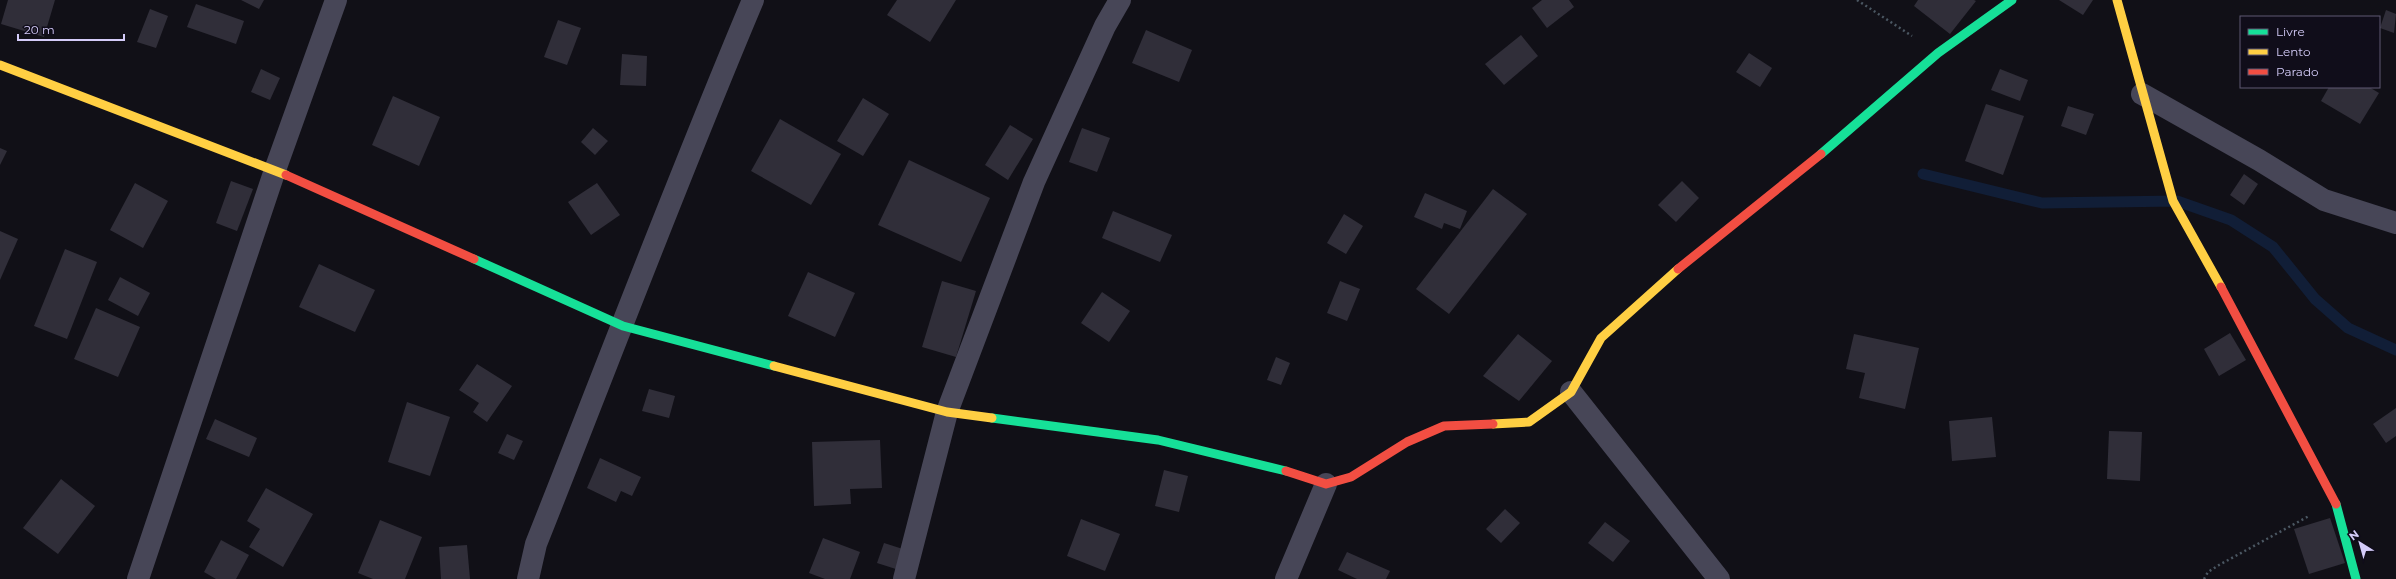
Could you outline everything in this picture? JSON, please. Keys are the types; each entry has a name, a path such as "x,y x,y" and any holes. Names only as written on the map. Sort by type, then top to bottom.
{"street":[{"path":"138,579 275,170 336,0"},
{"path":"528,579 536,544 623,326 689,152 753,0"},
{"path":"904,579 947,412 1034,182 1105,26 1120,0"},
{"path":"0,66 275,170 623,326 947,412 1158,440 1275,468 1326,484 1351,477 1407,442 1444,426 1529,422 1570,392 1601,338 1699,251 1818,156 1938,53 2012,0"},
{"path":"2117,0 2173,201 2202,251 2336,502 2356,579"},
{"path":"2142,94 2259,160 2324,200 2396,223"},
{"path":"1570,392 1719,579"},
{"path":"1286,579 1326,484"}],"path":[{"path":"1857,0 1938,53"},
{"path":"2204,579 2208,572 2336,502"}],"building":[{"path":"8,0 55,0 44,37 1,24"},
{"path":"241,0 264,0 259,9"},
{"path":"897,0 956,0 930,42 887,15"},
{"path":"1542,0 1569,0 1574,7 1547,28 1532,8"},
{"path":"1918,0 1976,1 1950,34 1914,6"},
{"path":"2059,0 2093,0 2083,15"},
{"path":"196,4 244,21 236,44 187,27"},
{"path":"150,9 168,16 156,48 137,42"},
{"path":"2386,10 2396,14 2394,33 2380,28"},
{"path":"558,20 581,28 567,65 544,57"},
{"path":"1146,30 1192,50 1179,82 1132,63"},
{"path":"1521,35 1538,56 1504,85 1485,64"},
{"path":"1749,53 1772,68 1760,87 1736,72"},
{"path":"622,54 647,56 646,86 620,85"},
{"path":"261,69 280,78 270,100 251,92"},
{"path":"2000,69 2028,80 2020,101 1991,90"},
{"path":"2328,88 2371,88 2379,93 2360,124 2321,101"},
{"path":"393,96 440,117 419,166 372,145"},
{"path":"863,98 889,114 863,156 837,141"},
{"path":"1986,104 2024,116 2003,175 1965,161"},
{"path":"2068,106 2094,114 2086,135 2061,126"},
{"path":"780,119 841,154 811,205 751,171"},
{"path":"1010,125 1033,139 1008,180 985,165"},
{"path":"593,128 608,141 595,155 581,142"},
{"path":"1082,128 1110,138 1097,172 1069,162"},
{"path":"0,148 7,151 0,165"},
{"path":"909,160 990,198 961,262 878,225"},
{"path":"2244,174 2258,184 2244,205 2230,195"},
{"path":"231,181 253,189 237,231 216,223"},
{"path":"1682,181 1699,198 1676,222 1658,205"},
{"path":"135,183 168,201 143,248 110,230"},
{"path":"597,183 620,215 591,235 568,202"},
{"path":"1493,189 1527,214 1449,314 1416,289"},
{"path":"1425,193 1467,211 1460,229 1444,223 1442,229 1414,217"},
{"path":"1113,211 1172,235 1160,262 1102,238"},
{"path":"1344,214 1363,226 1346,254 1327,243"},
{"path":"0,231 18,239 0,280"},
{"path":"65,249 97,262 67,339 34,326"},
{"path":"319,264 375,290 355,332 299,307"},
{"path":"808,272 855,293 835,337 788,316"},
{"path":"120,277 150,293 138,316 108,300"},
{"path":"942,281 976,291 956,357 922,347"},
{"path":"1340,281 1360,289 1347,321 1327,313"},
{"path":"1102,292 1130,311 1109,342 1081,323"},
{"path":"96,308 140,327 118,377 74,359"},
{"path":"2230,333 2246,360 2219,376 2204,349"},
{"path":"1518,334 1552,361 1519,401 1483,376"},
{"path":"1854,334 1919,348 1905,409 1859,398 1865,373 1846,369"},
{"path":"1276,357 1290,363 1281,385 1267,380"},
{"path":"477,364 512,386 487,422 473,412 479,403 459,390"},
{"path":"649,389 675,396 669,418 642,411"},
{"path":"407,402 450,417 430,476 388,462"},
{"path":"2396,408 2396,436 2386,443 2373,424"},
{"path":"1992,417 1996,457 1952,461 1949,421"},
{"path":"215,419 257,438 249,457 206,439"},
{"path":"2109,431 2142,432 2140,481 2107,479"},
{"path":"507,434 523,441 514,460 498,453"},
{"path":"880,440 882,488 850,489 851,504 814,506 812,442"},
{"path":"600,458 641,477 632,496 621,491 616,502 587,488"},
{"path":"1164,470 1188,476 1179,512 1155,506"},
{"path":"61,479 95,506 58,554 23,528"},
{"path":"266,488 313,514 283,567 249,547 260,529 247,521"},
{"path":"1505,509 1520,523 1501,543 1486,529"},
{"path":"2330,518 2345,563 2309,574 2294,529"},
{"path":"1081,519 1120,534 1105,571 1067,556"},
{"path":"380,520 422,537 405,579 373,579 358,573"},
{"path":"1605,522 1630,541 1613,562 1588,543"},
{"path":"823,538 860,552 850,579 825,579 809,573"},
{"path":"221,540 249,555 236,579 216,579 204,572"},
{"path":"884,543 906,550 899,570 877,563"},
{"path":"467,545 470,579 441,579 439,547"},
{"path":"1347,552 1390,571 1386,579 1357,579 1338,570"}],"waterway":[{"path":"1923,174 2042,203 2177,201 2231,220 2273,247 2315,299 2348,328 2396,350"}],"traffic: fast":[{"path":"1821,154 1938,53 2012,0"},
{"path":"474,259 623,326 774,366"},
{"path":"992,418 1158,440 1286,471"},
{"path":"2336,504 2356,579"}],"traffic: slow":[{"path":"2117,0 2173,201 2221,287"},
{"path":"0,65 286,175"},
{"path":"1493,424 1529,422 1571,392 1601,338 1678,269"},
{"path":"774,366 947,412 992,418"}],"traffic: jam":[{"path":"1678,269 1821,154"},
{"path":"286,175 474,259"},
{"path":"2221,287 2336,504"},
{"path":"1286,471 1326,484 1351,477 1407,442 1444,426 1493,424"}]}
